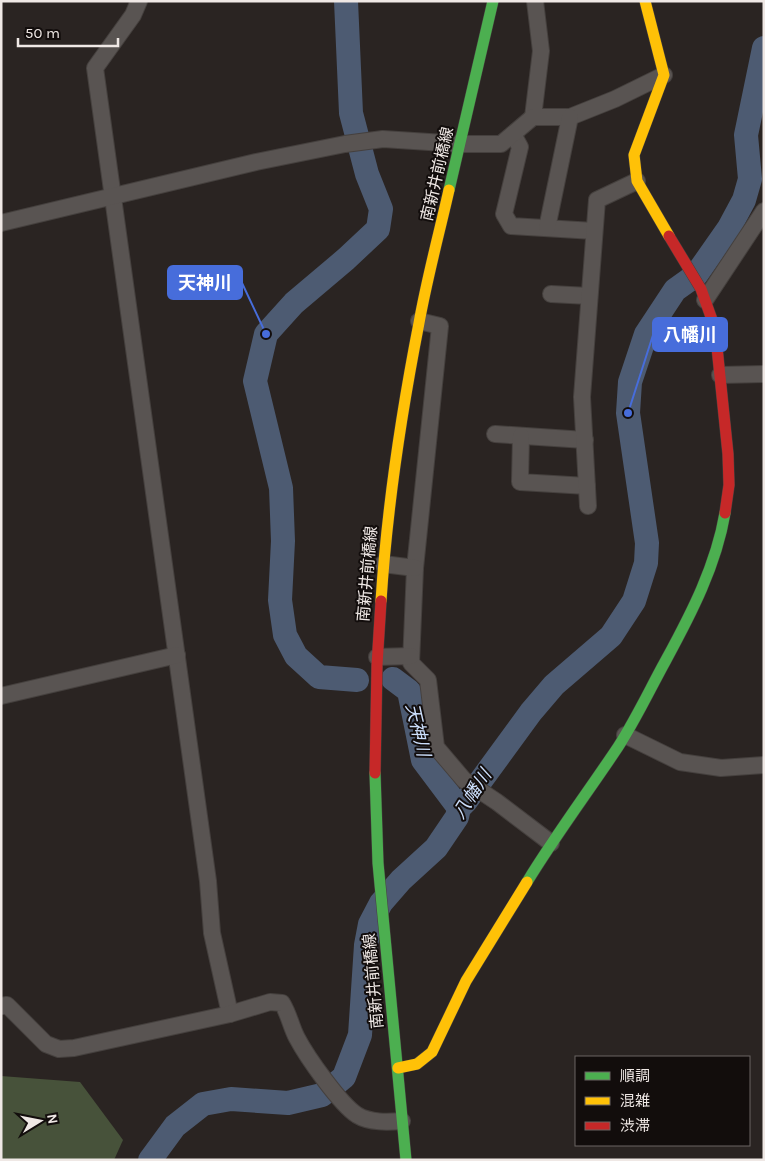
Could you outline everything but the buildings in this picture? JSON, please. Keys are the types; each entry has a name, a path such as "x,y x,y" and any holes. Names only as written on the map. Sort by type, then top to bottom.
{"street":[{"path":"139,1 133,15 95,68 208,881 212,933 230,1014"},
{"name":"南新井前橋線","path":"406,1160 378,863 375,772 377,657 383,564 399,431 419,321 493,1"},
{"path":"1,223 256,162 345,144 383,139 460,144 502,144 533,117 541,52 535,1"},
{"path":"398,1068 423,1062 432,1052 466,980 551,843 625,735 693,608 717,552 729,485 728,454 715,328 703,295 637,181 634,155 664,75 645,1"},
{"path":"533,117 570,117 615,99 664,75"},
{"path":"547,228 570,117"},
{"path":"514,134 520,148 504,214 511,226 594,231"},
{"path":"588,506 582,397 597,200 637,181"},
{"path":"703,295 764,211"},
{"path":"551,294 589,296"},
{"path":"419,321 440,326 415,568 411,663 428,680 436,747 464,780 497,802 551,843"},
{"path":"720,375 764,374"},
{"path":"495,434 584,440"},
{"path":"521,436 520,482 587,486"},
{"path":"383,564 415,568"},
{"path":"1,696 177,655"},
{"path":"377,657 410,656"},
{"path":"625,735 680,762 721,768 764,765"},
{"path":"1,1006 8,1005 46,1044 59,1049 74,1048 230,1014 270,1002 282,1003 303,1049 322,1076 357,1115 381,1122 402,1121"}],"green space":[{"path":"1,1076 80,1082 123,1140 114,1160 1,1160"}],"waterway":[{"name":"天神川","path":"346,1 351,113 367,174 381,209 378,229 294,303 266,334 255,381 281,488 283,541 280,600 285,635 296,656 319,677 357,680"},
{"name":"八幡川","path":"150,1160 175,1126 203,1104 231,1099 288,1103 322,1095 344,1077 360,1035 366,945 370,924 381,903 401,880 436,848 457,817 459,808 531,712 554,685 611,636 634,601 646,563 647,543 628,413 630,382 646,334 675,290 696,275 729,228 744,200 750,179 746,135 764,48"},
{"name":"天神川","path":"393,679 409,691 423,760 459,808"}],"traffic: fast":[{"path":"449,190 493,1"},
{"path":"527,882 618,747 643,704 684,625 709,571 716,552 725,513"},
{"path":"375,773 378,863 406,1160"}],"traffic: slow":[{"path":"645,1 664,75 634,155 637,181 669,236"},
{"path":"381,601 391,496 406,392 426,289 449,190"},
{"path":"398,1068 417,1064 432,1052 466,981 527,882"}],"traffic: jam":[{"path":"669,236 701,289 715,328 728,454 729,485 725,513"},
{"path":"375,773 377,665 381,601"}],"place":[{"name":"天神川","path":"266,334"},
{"name":"八幡川","path":"628,413"}]}
